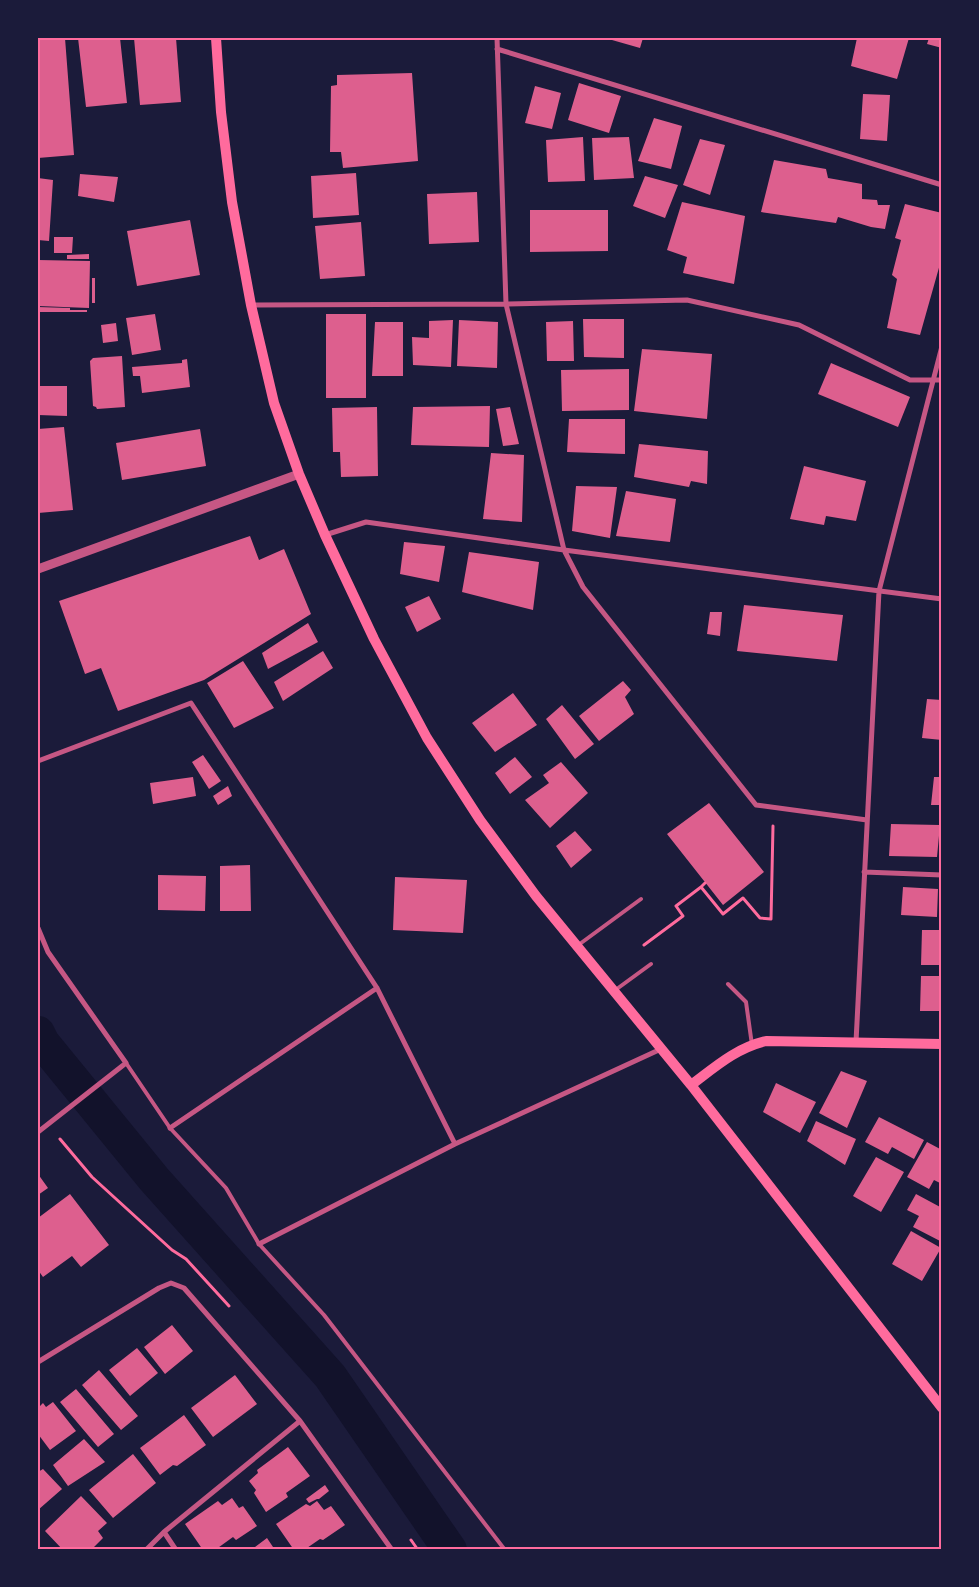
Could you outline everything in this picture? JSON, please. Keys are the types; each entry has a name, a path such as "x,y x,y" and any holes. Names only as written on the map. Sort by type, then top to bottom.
{"main road":[{"path":"216,38 221,112 232,202 250,305 274,403 299,474 325,535 374,639 427,738 492,835 536,896 691,1085 942,1408"},
{"path":"691,1085 731,1054 766,1041 942,1044"}],"street":[{"path":"496,38 506,304 564,550 583,587 756,805 867,820"},
{"path":"497,49 942,185"},
{"path":"250,305 506,304 687,300 799,325 910,380 942,380"},
{"path":"856,1042 879,591 942,346"},
{"path":"38,570 299,474"},
{"path":"325,535 366,522 564,550 942,599"},
{"path":"38,760 191,703 377,988 455,1144"},
{"path":"864,872 942,875"},
{"path":"38,928 48,952 126,1064 38,1132"},
{"path":"170,1128 377,988"},
{"path":"258,1244 455,1144 662,1049"},
{"path":"38,1362 159,1288 171,1283 184,1288 300,1420 392,1550"},
{"path":"146,1550 164,1532 300,1420"},
{"path":"164,1532 176,1550"}],"lane":[{"path":"577,946 641,899"},
{"path":"614,991 651,964"},
{"path":"728,984 746,1002 752,1045"},
{"path":"126,1064 170,1128 226,1188 258,1244 324,1315 505,1550"}],"path":[{"path":"701,887 723,914 743,898 760,918 771,919 774,808"},
{"path":"643,946 683,916 676,906 705,884"}],"building":[{"path":"38,38 65,38 74,155 38,158"},
{"path":"78,38 120,38 127,103 86,107"},
{"path":"134,38 176,38 181,102 140,105"},
{"path":"605,38 643,38 640,48"},
{"path":"857,38 909,38 897,79 851,66"},
{"path":"929,38 942,38 942,48 927,44"},
{"path":"412,73 418,161 343,168 341,152 330,152 331,86 337,85 337,75"},
{"path":"579,83 621,96 609,133 568,120"},
{"path":"535,86 561,93 552,129 525,123"},
{"path":"863,94 890,95 887,141 860,139"},
{"path":"654,118 682,126 671,169 638,161"},
{"path":"583,137 585,181 548,182 546,140"},
{"path":"629,137 634,178 594,180 592,138"},
{"path":"700,139 725,145 710,195 683,185"},
{"path":"774,160 826,169 828,178 862,184 862,199 877,200 878,205 890,205 885,229 871,227 838,217 836,223 761,212"},
{"path":"356,173 359,215 313,218 311,176"},
{"path":"80,174 118,177 114,202 78,196"},
{"path":"645,176 678,185 665,218 633,206"},
{"path":"38,178 53,180 49,241 38,240"},
{"path":"477,192 479,242 429,244 427,194"},
{"path":"682,202 745,216 734,284 683,273 687,257 667,250"},
{"path":"905,204 942,213 942,257 920,335 887,328 897,279 892,275 901,240 895,238"},
{"path":"530,210 608,210 608,251 530,252"},
{"path":"190,220 200,275 137,286 127,231"},
{"path":"361,222 365,276 320,279 315,226"},
{"path":"54,237 73,237 72,253 54,253"},
{"path":"89,254 89,259 67,259 67,255"},
{"path":"38,260 90,261 89,308 38,306"},
{"path":"92,278 95,278 95,303 92,303"},
{"path":"38,307 70,308 70,310 87,310 87,312 38,312"},
{"path":"155,314 161,350 132,355 126,318"},
{"path":"326,314 366,314 366,398 326,398"},
{"path":"583,319 624,319 624,358 584,357"},
{"path":"453,320 451,367 413,365 412,337 429,338 429,321"},
{"path":"459,320 498,322 497,368 457,366"},
{"path":"573,321 574,361 547,361 546,322"},
{"path":"375,322 403,322 403,376 372,376"},
{"path":"116,323 118,341 103,343 101,325"},
{"path":"642,349 712,354 707,419 634,411"},
{"path":"122,356 125,407 97,409 93,406 90,361 93,358"},
{"path":"187,359 190,387 142,393 140,376 133,376 132,367 182,363 182,360"},
{"path":"831,363 910,397 898,427 818,394"},
{"path":"629,369 629,410 562,411 561,370"},
{"path":"38,386 67,386 67,416 38,415"},
{"path":"490,406 489,447 411,445 413,407"},
{"path":"377,407 378,476 341,477 340,452 333,452 332,408"},
{"path":"510,407 519,444 503,446 496,409"},
{"path":"569,419 625,419 625,454 567,452"},
{"path":"64,427 73,510 38,513 38,429"},
{"path":"200,429 206,466 122,480 116,443"},
{"path":"639,444 708,451 707,484 691,481 689,487 634,477"},
{"path":"491,453 524,455 522,522 483,519"},
{"path":"804,466 866,481 856,521 826,516 824,525 790,519"},
{"path":"576,486 617,487 610,538 572,531"},
{"path":"626,491 676,499 670,542 616,536"},
{"path":"250,536 259,560 284,549 311,614 204,680 118,711 101,668 85,674 59,601"},
{"path":"404,542 445,546 439,582 400,574"},
{"path":"469,552 539,562 533,610 462,592"},
{"path":"429,596 441,619 417,632 405,607"},
{"path":"744,605 843,615 837,661 737,651"},
{"path":"710,612 722,612 720,636 707,634"},
{"path":"308,623 318,642 268,669 262,653"},
{"path":"323,651 333,668 283,701 274,682"},
{"path":"243,661 274,708 234,728 207,683"},
{"path":"623,681 631,690 625,697 634,714 599,741 579,716"},
{"path":"513,693 537,725 495,752 472,723"},
{"path":"927,699 942,700 942,740 922,738"},
{"path":"562,705 594,744 575,759 546,719"},
{"path":"203,755 221,781 209,789 192,762"},
{"path":"515,757 532,777 510,794 495,773"},
{"path":"561,762 588,793 550,828 525,800 549,783 543,775"},
{"path":"193,777 196,796 153,804 150,783"},
{"path":"934,777 942,777 942,805 931,805"},
{"path":"228,786 232,796 218,805 213,796"},
{"path":"709,803 764,872 723,905 667,834"},
{"path":"891,824 940,825 937,857 889,856"},
{"path":"575,831 592,850 571,868 556,846"},
{"path":"250,865 251,911 220,911 220,866"},
{"path":"158,875 206,876 205,911 158,910"},
{"path":"395,877 467,880 463,933 393,930"},
{"path":"903,887 938,889 937,917 901,915"},
{"path":"922,930 942,930 942,965 921,965"},
{"path":"921,976 942,976 942,1011 920,1011"},
{"path":"841,1071 867,1081 847,1128 819,1113"},
{"path":"776,1083 816,1102 800,1133 763,1112"},
{"path":"879,1117 924,1140 914,1159 892,1147 888,1154 865,1142"},
{"path":"816,1121 856,1139 845,1165 807,1141"},
{"path":"927,1142 942,1150 942,1184 934,1180 929,1189 907,1177"},
{"path":"876,1157 904,1172 881,1212 853,1196"},
{"path":"38,1174 48,1188 38,1195"},
{"path":"70,1194 109,1245 81,1267 72,1256 43,1277 38,1270 38,1218"},
{"path":"916,1194 942,1208 942,1242 913,1227 919,1216 907,1210"},
{"path":"911,1231 941,1248 922,1281 892,1264"},
{"path":"172,1325 193,1351 165,1374 144,1347"},
{"path":"137,1348 158,1373 130,1396 109,1370"},
{"path":"99,1370 138,1416 121,1430 82,1385"},
{"path":"235,1375 257,1404 213,1437 191,1408"},
{"path":"76,1389 114,1434 98,1447 60,1402"},
{"path":"53,1402 76,1431 50,1450 38,1434 38,1403 40,1406 43,1403 46,1407"},
{"path":"184,1415 206,1445 177,1466 173,1465 160,1475 140,1448"},
{"path":"84,1439 105,1462 68,1486 53,1465"},
{"path":"288,1447 310,1476 286,1493 288,1497 266,1512 254,1493 256,1490 249,1481 258,1473 257,1470"},
{"path":"133,1454 156,1483 113,1518 89,1490"},
{"path":"43,1469 62,1489 38,1510 38,1472"},
{"path":"325,1485 329,1491 319,1499 309,1503 306,1499"},
{"path":"81,1496 107,1523 98,1531 103,1538 91,1550 63,1550 45,1531"},
{"path":"232,1498 239,1508 243,1506 257,1526 236,1540 233,1537 215,1550 203,1550 185,1524 218,1501 222,1505"},
{"path":"317,1501 324,1510 331,1506 345,1525 304,1550 294,1550 276,1524 306,1504 310,1506"},
{"path":"267,1538 275,1550 251,1550"}],"waterway":[{"path":"38,1033 43,1043 154,1179 330,1376 450,1550"}]}
